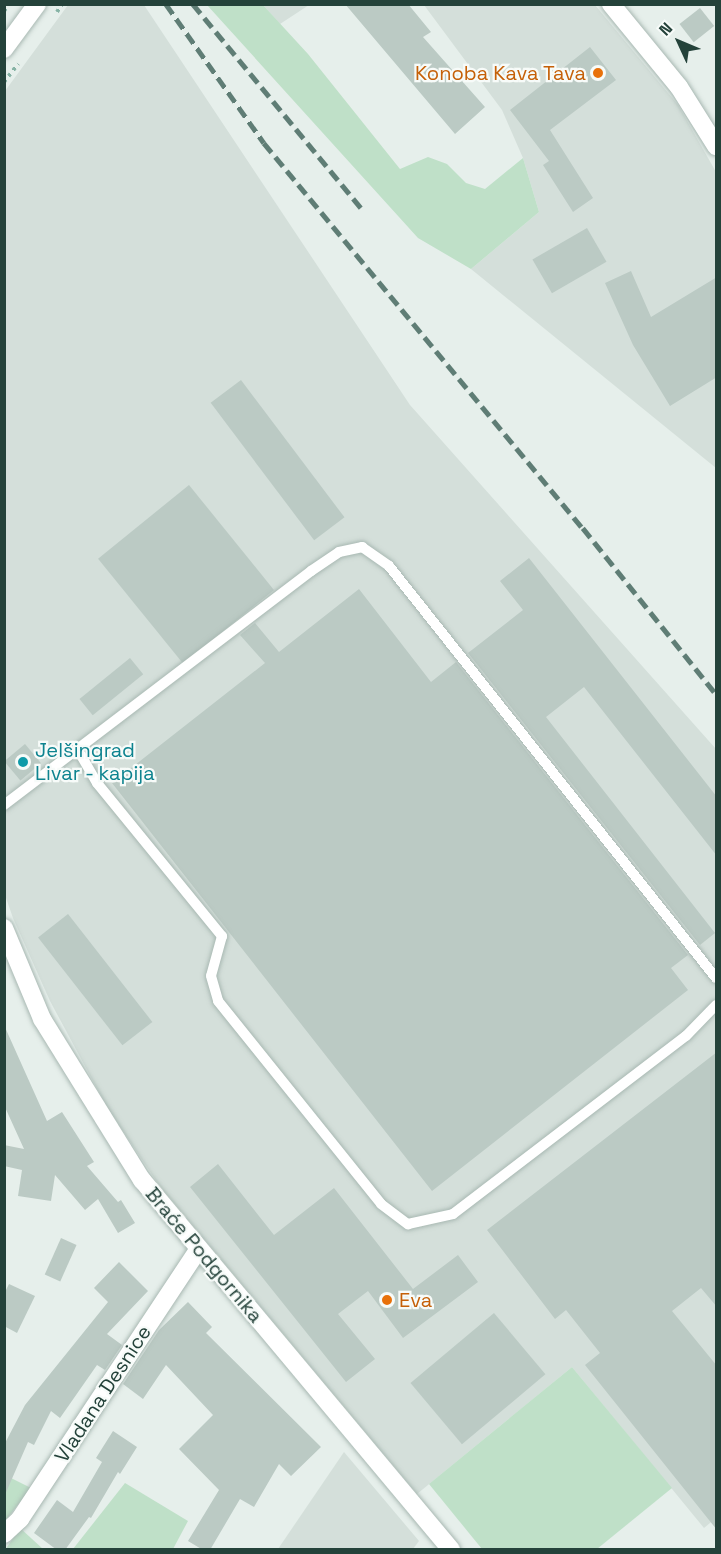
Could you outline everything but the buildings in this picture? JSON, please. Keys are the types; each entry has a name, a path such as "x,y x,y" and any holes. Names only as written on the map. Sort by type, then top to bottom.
{"street":[{"path":"4,49 37,4"},
{"path":"612,4 679,87 717,146"},
{"name":"Braće Podgornika","path":"4,928 42,1019 90,1100 142,1180 198,1250 391,1476 451,1550"},
{"name":"Vladana Desnice","path":"4,1534 20,1519 198,1250"}],"lane":[{"path":"4,805 311,571 339,552 362,547 389,566 717,978"},
{"path":"78,750 97,783 222,936 211,976 218,1001 381,1204 408,1224 453,1214 686,1036 717,1005"}],"path":[{"path":"4,11 9,4"}],"shaded area":[{"path":"68,5 144,5 410,405 716,749 716,1518 704,1528 572,1367 417,1494 159,1185 107,1107 50,1001 13,918 5,895 5,91"},
{"path":"263,5 309,5 280,24"},
{"path":"424,5 595,5 678,105 716,172 716,468 471,269 539,212 523,158 502,110"},
{"path":"344,1452 419,1541 413,1549 278,1549"}],"green space":[{"path":"207,5 263,5 308,54 400,169 428,157 447,164 466,183 485,189 523,158 539,212 471,269 418,238"},
{"path":"572,1367 672,1488 597,1549 482,1549 429,1484"},
{"path":"5,1475 31,1488 5,1521"},
{"path":"125,1483 188,1521 173,1549 73,1549"},
{"path":"20,1528 43,1549 5,1550"}],"railway":[{"path":"166,4 264,143 583,528 716,694"},
{"path":"193,4 362,209"}],"place":[{"name":"Konoba Kava Tava","path":"598,73"},
{"name":"Jelšingrad Livar - kapija","path":"23,762"},
{"name":"Eva","path":"387,1300"}]}
